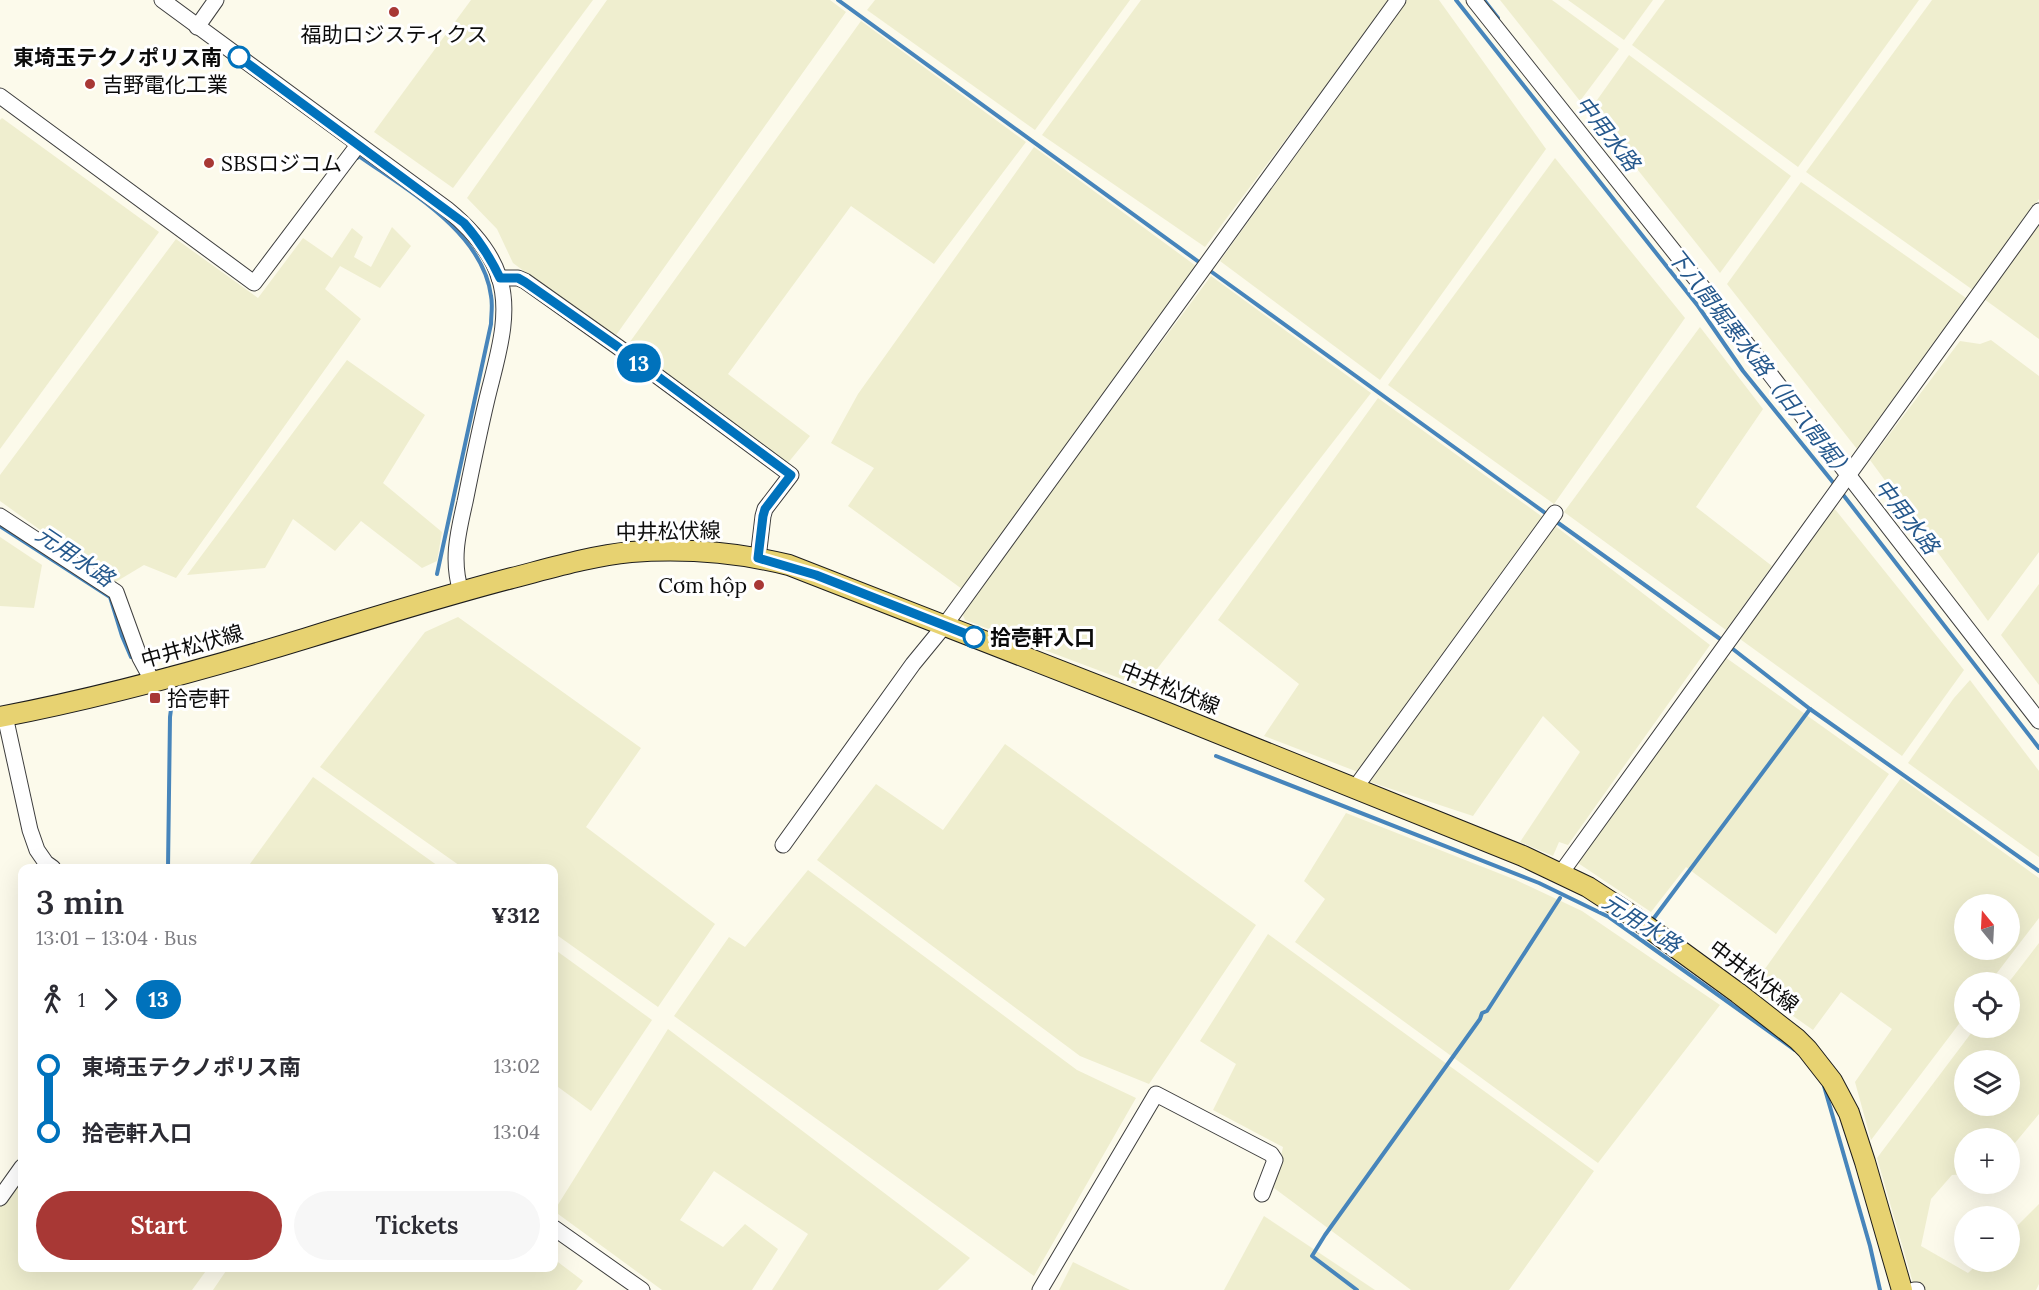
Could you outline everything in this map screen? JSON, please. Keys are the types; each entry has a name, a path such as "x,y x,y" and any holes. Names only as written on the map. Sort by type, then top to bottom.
{"main road":[{"name":"中井松伏線","path":"2,717 210,668 460,592 592,558 629,553 694,550 758,558 816,575 1355,788 1561,873 1612,902 1705,968 1797,1039 1819,1063 1842,1097 1851,1121 1902,1290"}],"street":[{"path":"162,0 464,223 485,250 500,278 504,314 501,335 454,559 460,592"},
{"path":"197,27 216,0"},
{"path":"783,845 1398,0"},
{"path":"1474,0 1711,298 2039,721"},
{"path":"0,96 254,283 358,145"},
{"path":"1561,873 2039,212"},
{"path":"500,278 518,278 525,282 618,347 791,475 765,509 758,558"},
{"path":"1355,788 1555,513"},
{"path":"0,516 116,592 140,658 153,682"},
{"path":"2,717 30,830 37,850 47,864"},
{"path":"1040,1290 1156,1094 1271,1154 1275,1160 1262,1194"},
{"path":"0,1198 18,1173"},
{"path":"558,1231 642,1290"}],"green space":[{"path":"471,0 593,0 453,188 374,132"},
{"path":"607,0 830,0 846,12 614,338 513,263 497,229 467,198"},
{"path":"875,0 1130,0 1035,130 867,10"},
{"path":"1141,0 1390,0 1205,247 1042,135"},
{"path":"1407,0 1439,0 1546,149 1380,380 1220,261"},
{"path":"1500,0 1552,0 1619,49 1580,101"},
{"path":"1568,0 1653,0 1624,40"},
{"path":"1665,0 1919,0 1798,167 1632,45"},
{"path":"1932,0 2039,0 2039,199 1973,290 1806,172"},
{"path":"861,21 1026,142 934,264 851,206 728,374 810,436 787,464 627,346"},
{"path":"1629,55 1791,176 1720,273 1590,110"},
{"path":"2,118 159,232 0,449 0,120"},
{"path":"1034,147 1196,266 962,589 848,506 874,468 831,443 858,394"},
{"path":"1555,158 1685,318 1554,504 1388,385"},
{"path":"1801,182 1966,298 1857,449 1727,284"},
{"path":"2039,224 2039,339 1984,299"},
{"path":"392,227 411,246 380,288 340,266 325,289 361,319 176,578 144,565 114,583 0,501 0,475 176,239 258,298 303,238 332,258 352,228 363,237 354,257 371,267"},
{"path":"1211,276 1371,393 1143,687 965,620 963,615 974,593"},
{"path":"1700,327 1763,409 1696,507 1772,566 1726,630 1564,512"},
{"path":"1991,340 2039,376 2039,552 1988,621 1870,460 1960,341 1980,344"},
{"path":"347,360 425,415 383,483 442,532 437,561 422,568 361,521 335,551 293,519 265,568 187,575"},
{"path":"1378,398 1544,518 1358,772 1264,736 1299,684 1218,620"},
{"path":"1834,508 1964,670 1902,756 1740,639"},
{"path":"1554,525 1710,645 1568,845 1559,842 1553,856 1520,842 1580,752 1543,716 1473,816 1370,782"},
{"path":"0,537 42,565 34,608 0,606"},
{"path":"2039,584 2039,685 2001,635"},
{"path":"458,617 641,748 586,827 715,924 658,1007 558,936 558,864 457,864 320,767 425,632"},
{"path":"1725,657 1889,774 1776,934 1686,867 1651,912 1578,863"},
{"path":"1970,680 2039,771 2039,857 1908,763 1954,698"},
{"path":"1005,744 1256,925 1149,1084 1080,1056 817,860 876,784 943,830"},
{"path":"313,777 435,864 250,864"},
{"path":"1901,778 2039,878 2039,918 2020,943 2020,894 1954,894 1954,960 2007,960 1998,972 1954,972 1954,1031 1871,1140 1855,1082 1892,1029 1841,992 1813,1030 1752,987"},
{"path":"1346,813 1516,880 1582,911 1720,1005 1598,1163 1295,942 1325,899 1304,881"},
{"path":"808,870 1077,1070 1136,1098 1034,1276 674,1016 729,937 745,947"},
{"path":"1268,934 1594,1171 1509,1290 1411,1290 1274,1188 1283,1147 1213,1110 1236,1064 1200,1041"},
{"path":"2039,943 2039,1114 2020,1137 2020,1128 1954,1128 1954,1175 1931,1199 1921,1246 1954,1265 1954,1272 2020,1272 2020,1223 2039,1204 2039,1284 2036,1290 1915,1290 1877,1158 1954,1056 1954,1116 2020,1116 2020,1050 1958,1050 1967,1038 2020,1038 2020,972 2017,972"},
{"path":"558,952 652,1020 591,1111 558,1087"},
{"path":"668,1029 970,1258 938,1290 772,1290 808,1234 714,1171 680,1220 723,1247 745,1224 778,1249 752,1290 662,1290 558,1214 558,1205"},
{"path":"18,1180 18,1272 205,1272 192,1290 0,1290 0,1205"},
{"path":"1264,1216 1375,1290 1224,1290"},
{"path":"558,1262 583,1281 576,1290 213,1290 225,1272 558,1272"},
{"path":"1073,1262 1130,1290 1059,1290"}],"waterway":[{"path":"838,0 1203,265"},
{"name":"下八間堀悪水路（旧八間堀）","path":"1456,0 1698,306 1743,371 1836,486"},
{"name":"中用水路","path":"1484,0 1498,18"},
{"path":"357,158 359,156 420,198 458,233 474,252 485,273 491,296 491,324 437,574"},
{"path":"1209,270 1548,515"},
{"name":"下八間堀悪水路（旧八間堀）","path":"1841,492 2039,748"},
{"path":"1554,520 1723,641"},
{"name":"元用水路","path":"0,526 110,597 131,657"},
{"path":"1729,646 1810,709 2039,871"},
{"path":"168,864 170,717 173,694"},
{"path":"1651,922 1810,709"},
{"name":"元用水路","path":"1216,756 1539,883 1609,917 1795,1050"},
{"path":"1357,1290 1312,1256 1480,1019 1482,1013 1487,1011 1560,898"},
{"name":"元用水路","path":"1824,1086 1870,1246 1880,1290"}],"bus line":[{"name":"13","path":"239,57 464,223 492,260 500,278 518,278 525,282 618,347 791,475 765,509 758,558 789,565 974,637"}],"place":[{"name":"福助ロジスティクス","path":"394,12"},
{"name":"東埼玉テクノポリス南","path":"239,57"},
{"name":"吉野電化工業","path":"90,84"},
{"name":"SBSロジコム","path":"209,163"},
{"name":"Cơm hộp","path":"759,585"},
{"name":"拾壱軒入口","path":"974,637"},
{"name":"拾壱軒","path":"155,698"}]}
